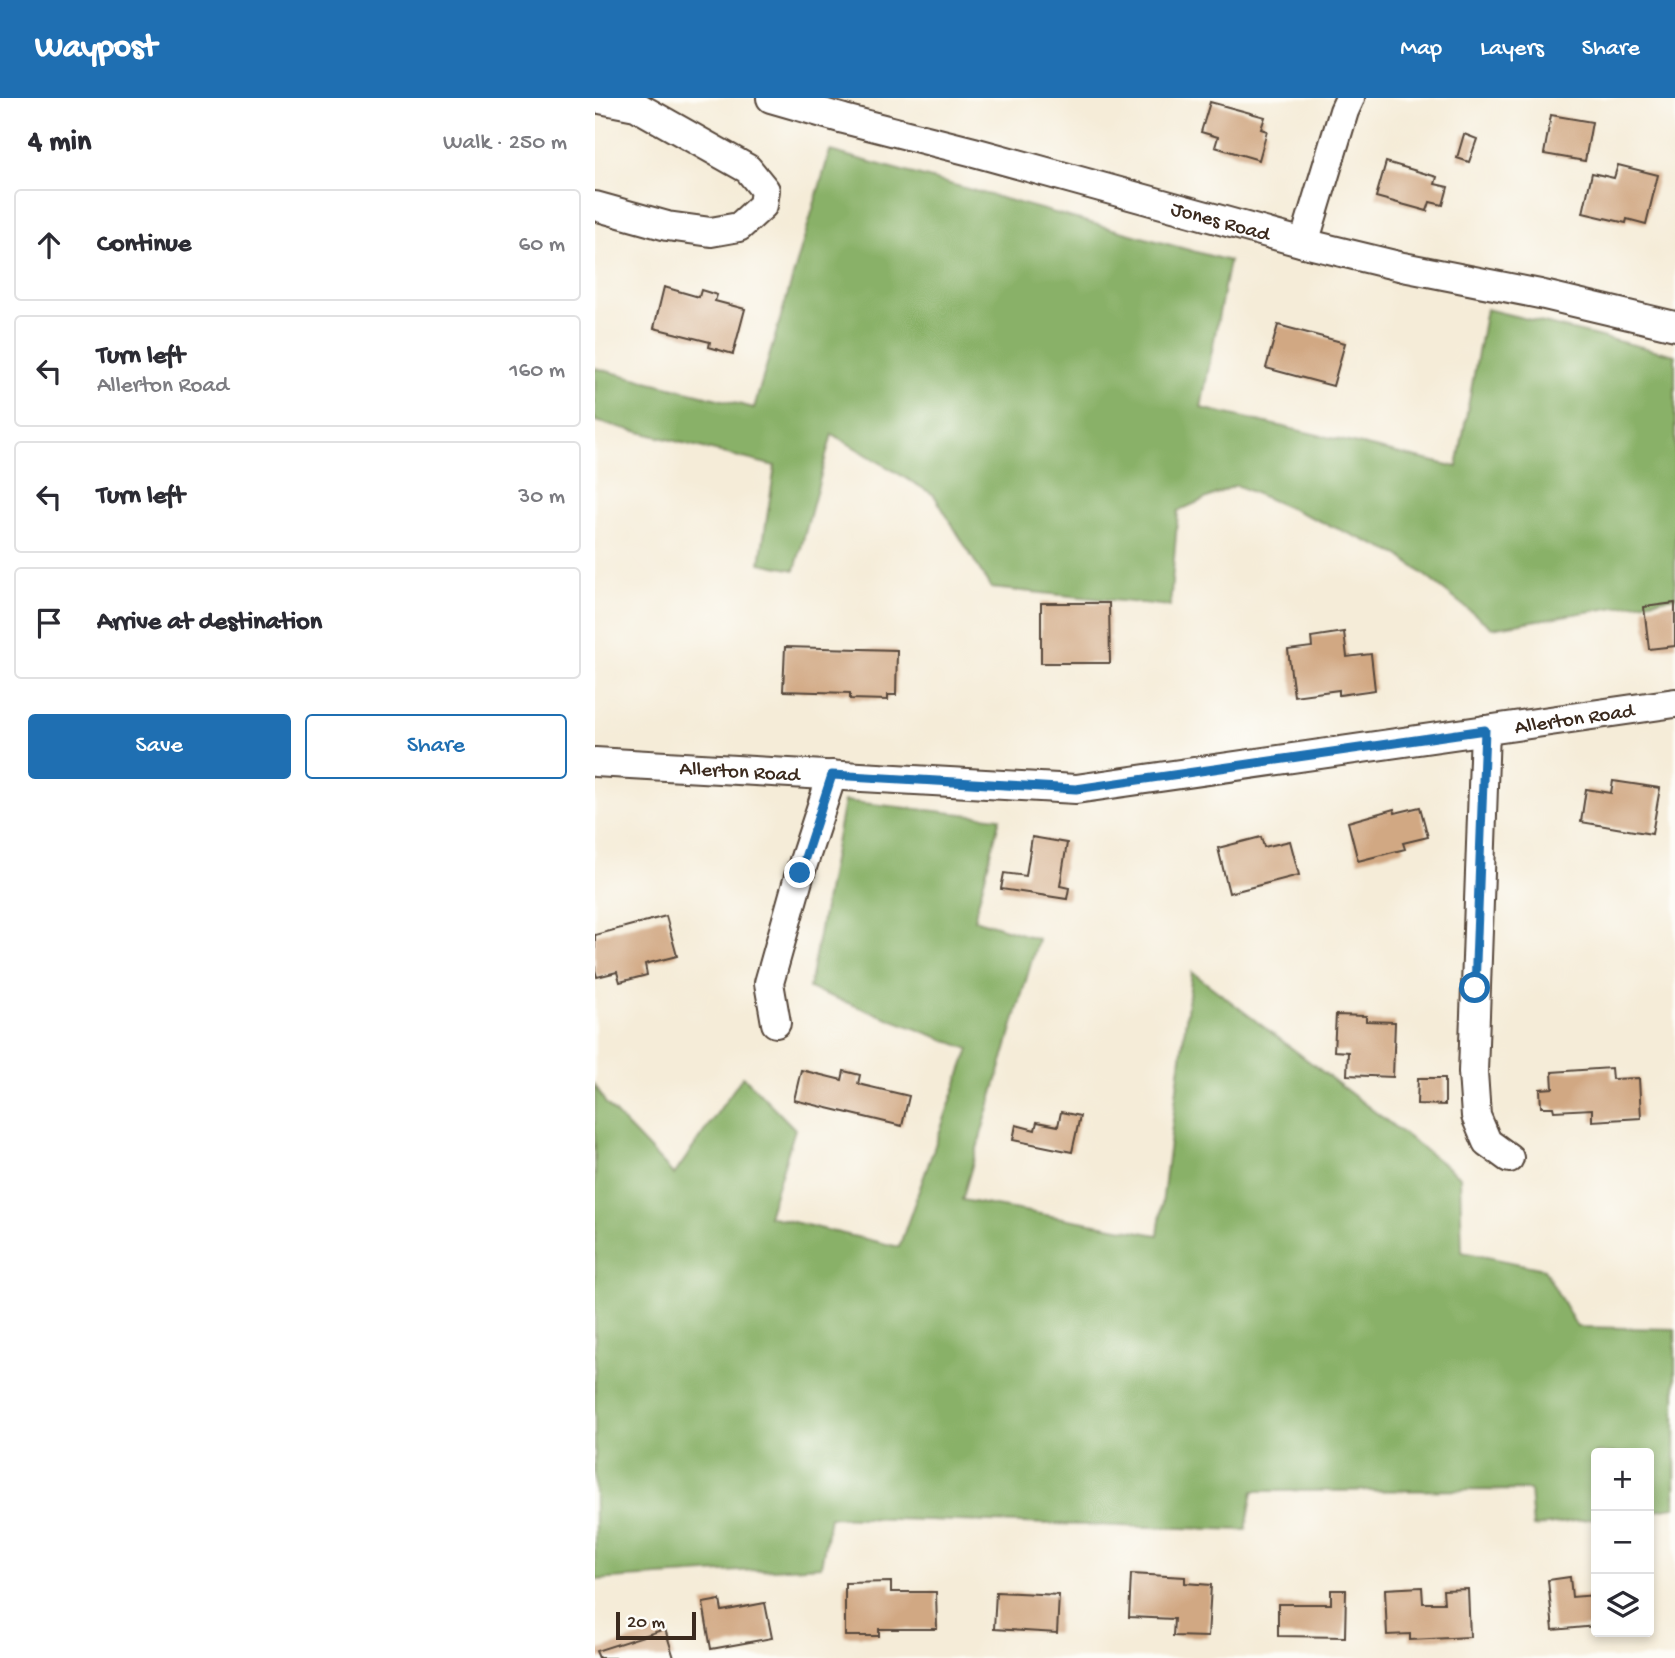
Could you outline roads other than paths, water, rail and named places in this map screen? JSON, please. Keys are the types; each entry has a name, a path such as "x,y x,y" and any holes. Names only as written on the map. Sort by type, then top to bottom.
{"street":[{"path":"595,98 638,102 748,169 765,190 763,205 739,227 711,232 667,226 595,206"},
{"name":"Jones Road","path":"771,98 1304,243 1675,326"},
{"path":"1304,243 1350,98"},
{"name":"Allerton Road","path":"595,762 1076,789 1675,703"},
{"path":"1485,730 1473,1072 1479,1125 1487,1142 1509,1158"},
{"path":"776,1023 769,983 800,873 832,775"}]}
